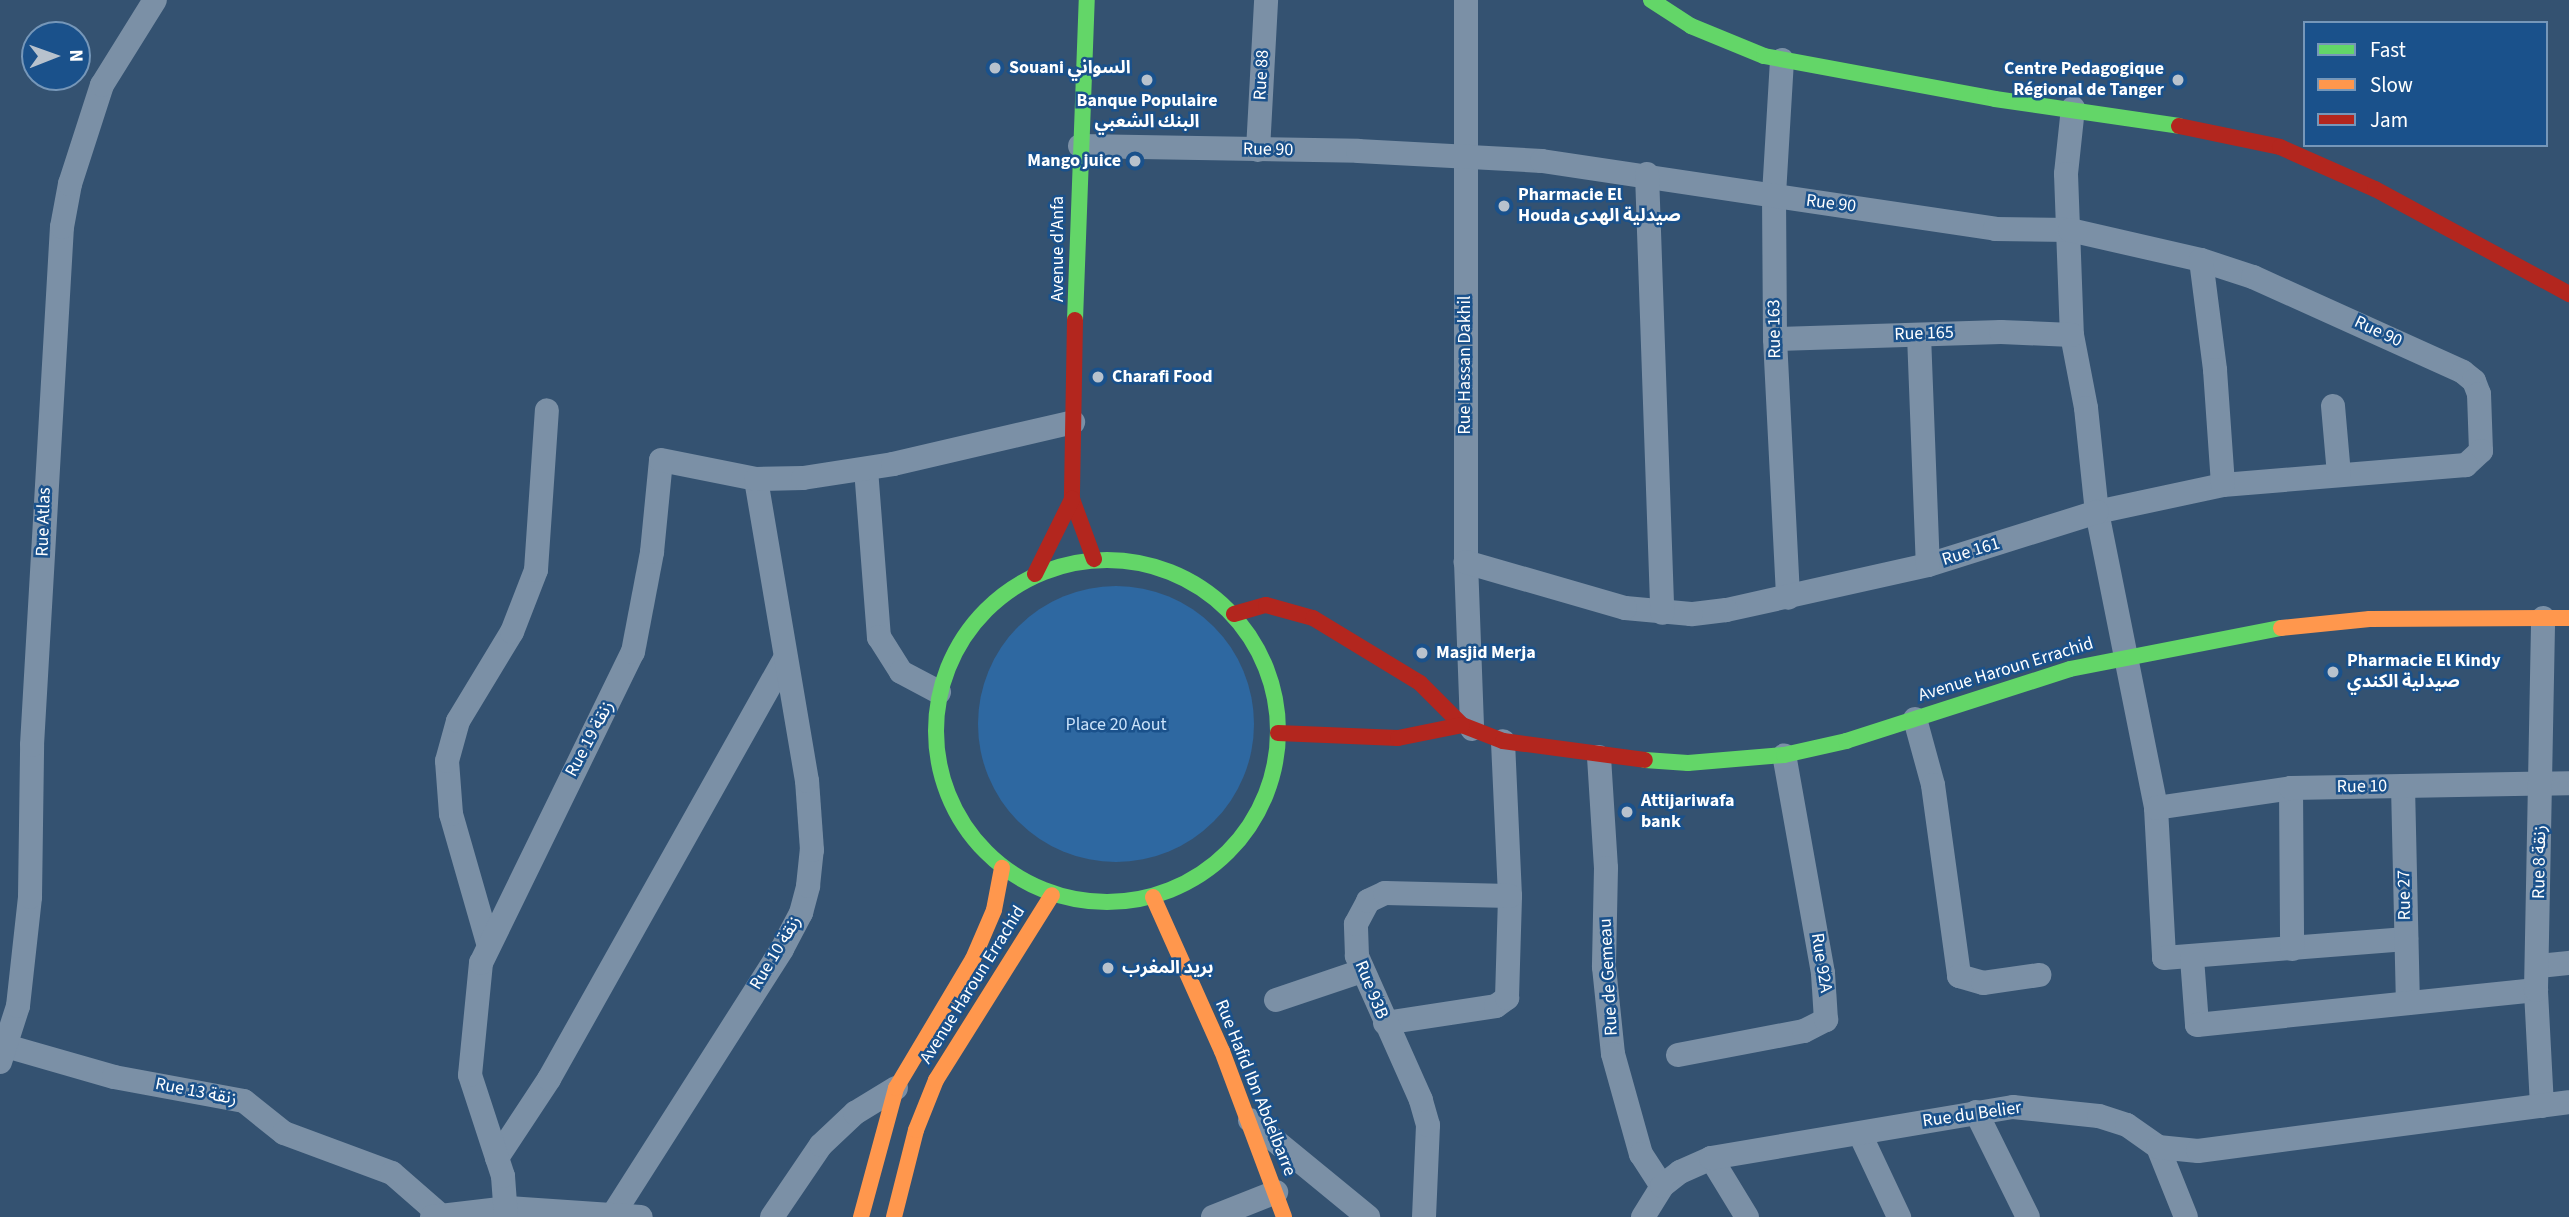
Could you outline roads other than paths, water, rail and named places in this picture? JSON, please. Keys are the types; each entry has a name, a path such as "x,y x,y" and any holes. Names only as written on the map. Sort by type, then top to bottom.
{"main road":[{"name":"Avenue d'Anfa","path":"1087,0 1080,146 1072,499 1094,559"},
{"path":"1651,0 1729,44 1782,60 2214,131 2292,152 2375,189 2569,294"},
{"name":"Avenue d'Anfa","path":"1035,574 1072,499"},
{"path":"1094,559 1133,560 1170,571 1205,589 1234,614 1258,650 1270,680 1279,733 1273,777 1256,818 1229,853 1194,880 1153,897 1102,904 1052,895 1002,868 967,832 945,789 935,741 939,692 959,643 991,603 1035,574 1094,559"},
{"name":"Avenue Haroun Errachid","path":"1234,614 1266,606 1313,618 1420,683 1467,727 1503,741 1599,757 1688,763 1784,755 1915,719 2126,654 2307,624 2569,618"},
{"path":"1279,733 1398,738 1467,727"},
{"name":"Avenue Haroun Errachid","path":"861,1217 896,1088 972,959 994,910 1002,868"},
{"name":"Avenue Haroun Errachid","path":"894,1217 916,1130 936,1080 1052,895"},
{"name":"Rue Hafid Ibn Abdelbarre","path":"1153,897 1250,1120 1284,1217"}],"street":[{"name":"Rue Atlas","path":"3,1054 18,1006 30,897 32,745 54,294 62,228 70,184 102,85 155,0"},
{"name":"Rue 88","path":"1258,150 1266,0"},
{"name":"Rue Hassan Dakhil","path":"1466,0 1464,157 1467,727"},
{"name":"Rue 163","path":"1782,60 1774,197 1775,339 1788,598"},
{"path":"2073,108 2066,174 2072,335 2086,408 2097,512 2156,808 2164,958 2192,958 2406,939"},
{"name":"Rue 90","path":"1080,146 1464,157 1647,174 1774,197 1995,229 2070,230 2201,260 2312,301 2468,375 2479,394 2483,439 2478,458"},
{"path":"1647,174 1662,613"},
{"path":"2201,260 2216,370 2223,485"},
{"path":"1919,335 1928,565"},
{"name":"Rue 165","path":"1775,339 2072,335"},
{"path":"2333,406 2339,474"},
{"path":"488,943 451,814 447,761 458,721 512,632 536,570 547,410"},
{"name":"Rue 19 زنقة","path":"507,1212 497,1158 474,1094 469,1066 479,977 488,943 633,652 646,596 661,460 755,480 866,469 1073,422"},
{"name":"Rue 161","path":"1466,562 1599,602 1662,613 1726,610 1928,565 2097,512 2223,485 2339,474 2460,467 2478,458"},
{"path":"866,469 879,637 901,671 939,692"},
{"name":"Rue 10 زنقة","path":"603,1214 801,913 810,874 811,814 755,480"},
{"name":"Rue 8 زنقة","path":"2542,1106 2537,978 2543,618"},
{"path":"497,1158 556,1068 785,658"},
{"path":"1915,719 1933,785 1959,976 1983,983 2039,975"},
{"path":"1385,1023 1503,1003 1509,990 1510,896 1503,741"},
{"name":"Rue 92A","path":"1678,1055 1804,1031 1826,1020 1823,973 1784,755"},
{"name":"Rue de Gemeau","path":"1599,757 1606,868 1604,968 1613,1054 1641,1154 1662,1186"},
{"name":"Rue 10","path":"2156,808 2291,788 2569,783"},
{"name":"Rue 27","path":"2403,786 2408,1003"},
{"path":"2291,788 2292,949"},
{"name":"Rue 93B","path":"1424,1217 1428,1125 1421,1100 1362,971 1354,940 1361,909 1368,901 1402,891 1510,896"},
{"path":"2192,958 2197,1025 2408,1003 2537,978 2569,963"},
{"path":"1276,1000 1362,971"},
{"name":"Rue 13 زنقة","path":"3,1054 244,1101 284,1133 392,1173 436,1216"},
{"path":"772,1217 821,1145 855,1113 896,1088"},
{"name":"Rue du Belier","path":"1643,1217 1662,1186 1680,1172 1711,1158 1976,1112 2034,1107 2099,1115 2127,1125 2158,1147 2198,1151 2569,1102"},
{"path":"1976,1112 2028,1217"},
{"path":"1250,1120 1368,1217"},
{"path":"1860,1134 1899,1217"},
{"path":"2158,1147 2186,1217"},
{"path":"1711,1158 1747,1217"},
{"path":"1213,1217 1276,1192"},
{"path":"436,1216 507,1212 641,1217"}],"place":[{"name":"Souani السواني","path":"995,68"},
{"name":"Banque Populaire البنك الشعبي","path":"1147,80"},
{"name":"Centre Pedagogique Régional de Tanger","path":"2178,80"},
{"name":"Mango juice","path":"1135,161"},
{"name":"Pharmacie El Houda صيدلية الهدى","path":"1504,206"},
{"name":"Charafi Food","path":"1098,377"},
{"name":"Masjid Merja","path":"1422,653"},
{"name":"Pharmacie El Kindy صيدلية الكندي","path":"2333,672"},
{"name":"Attijariwafa bank","path":"1627,812"},
{"name":"بريد المغرب","path":"1108,968"}],"park label":[{"name":"Place 20 Aout","path":"1116,725"}]}
